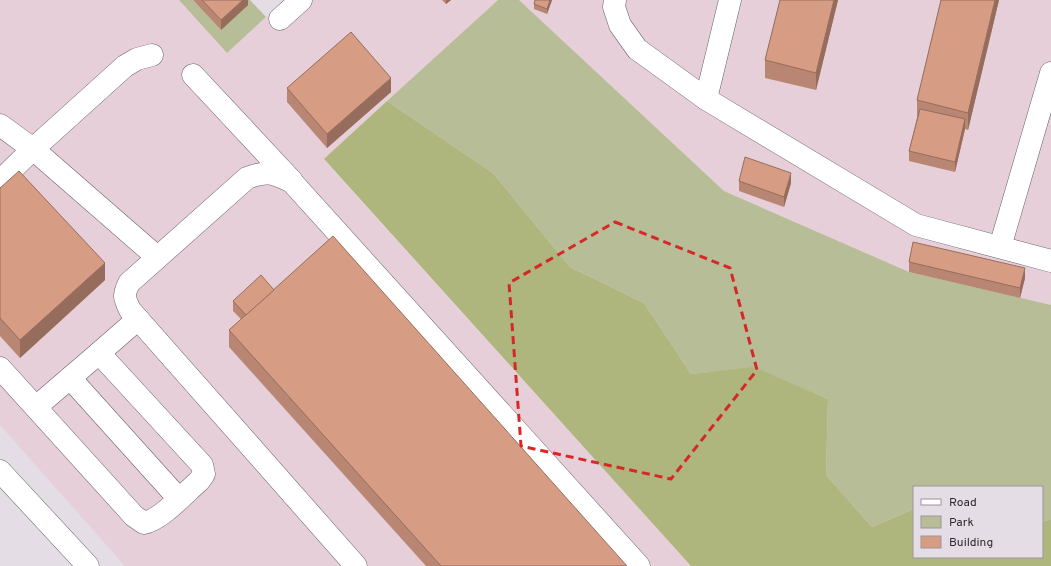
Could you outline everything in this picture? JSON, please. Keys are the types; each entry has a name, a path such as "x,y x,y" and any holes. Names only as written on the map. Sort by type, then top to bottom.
{"lane":[{"path":"280,19 301,0"},
{"path":"615,0 614,7 620,25 638,49 706,99 916,225 1051,261"},
{"path":"706,99 730,0"},
{"path":"0,181 33,149 125,66 137,59 152,55"},
{"path":"1000,247 1051,73"},
{"path":"193,75 640,566"},
{"path":"0,125 33,149 157,257"},
{"path":"292,182 275,174 259,173 247,178 129,283 124,293 130,310 356,566"},
{"path":"36,408 138,319"},
{"path":"0,368 134,516 144,523 151,521 199,481 204,474 202,465 99,353"},
{"path":"70,378 179,499"},
{"path":"0,471 81,564"}],"highlighted area":[{"path":"615,222 730,268 757,370 671,479 521,446 509,283"}],"shaded area":[{"path":"0,0 179,0 227,53 285,0 498,0 324,160 691,566 125,566 0,425"},
{"path":"519,0 1051,0 1051,305 909,272 724,191"}],"green space":[{"path":"179,0 193,0 221,30 243,0 250,0 266,17 227,53"},
{"path":"498,0 519,0 724,191 909,272 1051,305 1051,519 1043,522 1043,486 913,486 913,509 872,527 826,475 828,399 754,368 691,374 644,303 570,267 493,173 387,101"},
{"path":"387,101 493,173 570,267 644,303 691,374 754,367 828,399 826,475 872,527 913,509 913,558 1043,558 1043,522 1051,519 1051,566 691,566 324,159"}],"building":[{"path":"202,0 243,0 221,20"},
{"path":"535,0 550,0 547,9 534,4"},
{"path":"780,0 834,0 816,73 765,60"},
{"path":"941,0 995,0 968,113 917,100"},
{"path":"351,32 391,78 327,134 287,88"},
{"path":"920,109 965,119 955,162 909,151"},
{"path":"745,157 791,173 784,197 739,181"},
{"path":"19,171 105,263 20,340 0,318 0,188"},
{"path":"333,236 627,566 441,566 229,330"},
{"path":"913,242 1025,268 1020,288 909,262"},
{"path":"261,275 274,290 246,315 233,301"}]}
